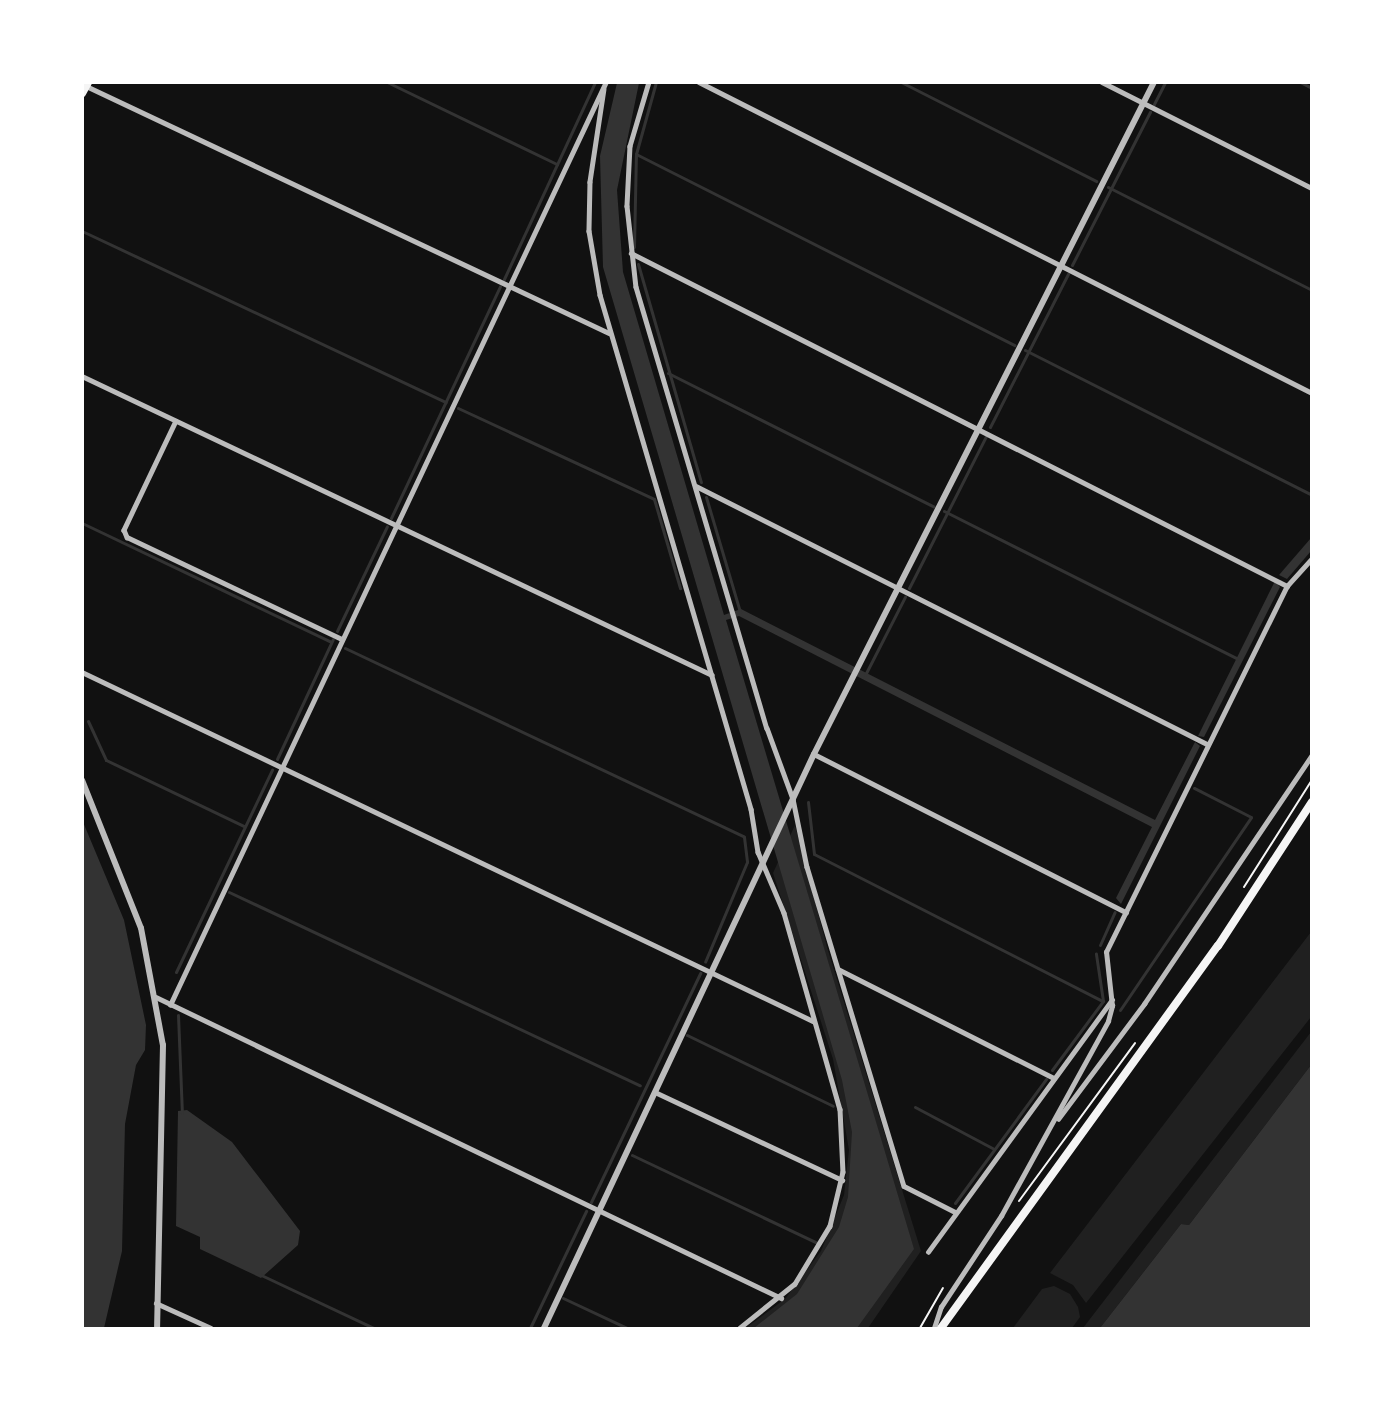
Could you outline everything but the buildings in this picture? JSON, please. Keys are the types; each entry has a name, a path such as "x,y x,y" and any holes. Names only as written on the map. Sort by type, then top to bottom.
{"main road":[{"path":"82,93 85,84"},
{"path":"941,1329 1218,946 1311,802"}],"street":[{"path":"606,82 591,163 590,231 609,333 712,675 764,862 784,913 840,1109 842,1180 820,1246 781,1298 740,1329"},
{"path":"649,82 630,146 631,253 636,287 735,621 792,802 838,969 903,1186 955,1212"},
{"path":"699,82 1311,393"},
{"path":"1102,82 1311,188"},
{"path":"544,1329 710,971 814,754 1154,82"},
{"path":"85,84 609,333"},
{"path":"170,1005 604,89"},
{"path":"631,253 980,428 1287,586"},
{"path":"82,376 712,675"},
{"path":"176,420 124,530 127,537 342,639"},
{"path":"696,486 1207,744"},
{"path":"934,1329 941,1307 1049,1131 1108,1021 1112,1000 1106,952 1287,586 1311,558"},
{"path":"82,672 813,1021"},
{"path":"814,754 1126,912"},
{"path":"1049,1131 1144,1004 1311,755"},
{"path":"82,780 126,881 156,997 164,1091 157,1329"},
{"path":"838,969 1054,1078"},
{"path":"156,997 781,1298"},
{"path":"928,1252 1112,1000"},
{"path":"655,1092 842,1180"},
{"path":"156,1303 211,1329"}],"path":[{"path":"1238,897 1311,780"},
{"path":"1014,1208 1138,1039"},
{"path":"920,1329 947,1283"}],"shaded area":[{"path":"617,83 639,83 617,190 623,272 724,615 741,609 1155,820 1195,742 1200,746 1121,904 1116,898 1152,827 739,616 726,620 914,1249 857,1328 754,1328 797,1294 839,1227 848,1197 852,1132 842,1080 603,267 600,156"},
{"path":"1311,538 1311,551 1287,579 1279,575"},
{"path":"1275,581 1280,587 1204,737 1198,736"},
{"path":"83,822 124,920 146,1025 145,1050 136,1065 125,1124 122,1251 104,1328 82,1328"},
{"path":"795,825 827,947 921,1251 868,1328 746,1328 785,1299 821,1251 844,1195 849,1150 833,1059 773,873"},
{"path":"1311,932 1311,1017 1086,1303 1073,1285 1050,1273"},
{"path":"1311,1032 1311,1065 1189,1225 1181,1224 1100,1328 1083,1328"},
{"path":"1311,1065 1311,1328 1100,1328 1181,1224 1189,1225"},
{"path":"187,1110 232,1142 300,1231 298,1245 261,1278 200,1249 200,1237 176,1226 178,1111"},
{"path":"1054,1286 1070,1294 1078,1307 1080,1317 1072,1328 1013,1328 1042,1289"}],"waterway":[{"path":"387,82 557,164"},
{"path":"504,279 595,82"},
{"path":"634,247 636,154 656,82"},
{"path":"901,82 1096,181"},
{"path":"1154,104 1165,82"},
{"path":"1300,82 1312,88"},
{"path":"1072,265 1150,112"},
{"path":"636,154 1014,345"},
{"path":"1108,187 1312,290"},
{"path":"82,231 446,402"},
{"path":"638,264 701,482"},
{"path":"990,427 1068,274"},
{"path":"391,518 500,286"},
{"path":"1025,350 1312,495"},
{"path":"668,373 933,506"},
{"path":"458,408 654,499 680,588"},
{"path":"909,588 986,436"},
{"path":"706,497 740,612"},
{"path":"944,511 1238,659"},
{"path":"82,523 331,642"},
{"path":"337,631 387,526"},
{"path":"865,675 905,597"},
{"path":"277,759 333,639"},
{"path":"345,648 744,837 747,862 705,962"},
{"path":"88,721 106,760 244,826"},
{"path":"176,972 272,770"},
{"path":"1120,1010 1251,817 1194,788"},
{"path":"808,802 814,854 1103,1001"},
{"path":"229,892 640,1085"},
{"path":"1100,945 1115,912"},
{"path":"1052,1070 1103,1001 1096,954"},
{"path":"591,1202 700,973"},
{"path":"178,1015 182,1113"},
{"path":"687,1035 833,1106"},
{"path":"955,1203 1046,1079"},
{"path":"915,1107 994,1149"},
{"path":"632,1155 817,1243"},
{"path":"530,1328 586,1211"},
{"path":"259,1274 374,1328"},
{"path":"563,1298 627,1328"}]}
